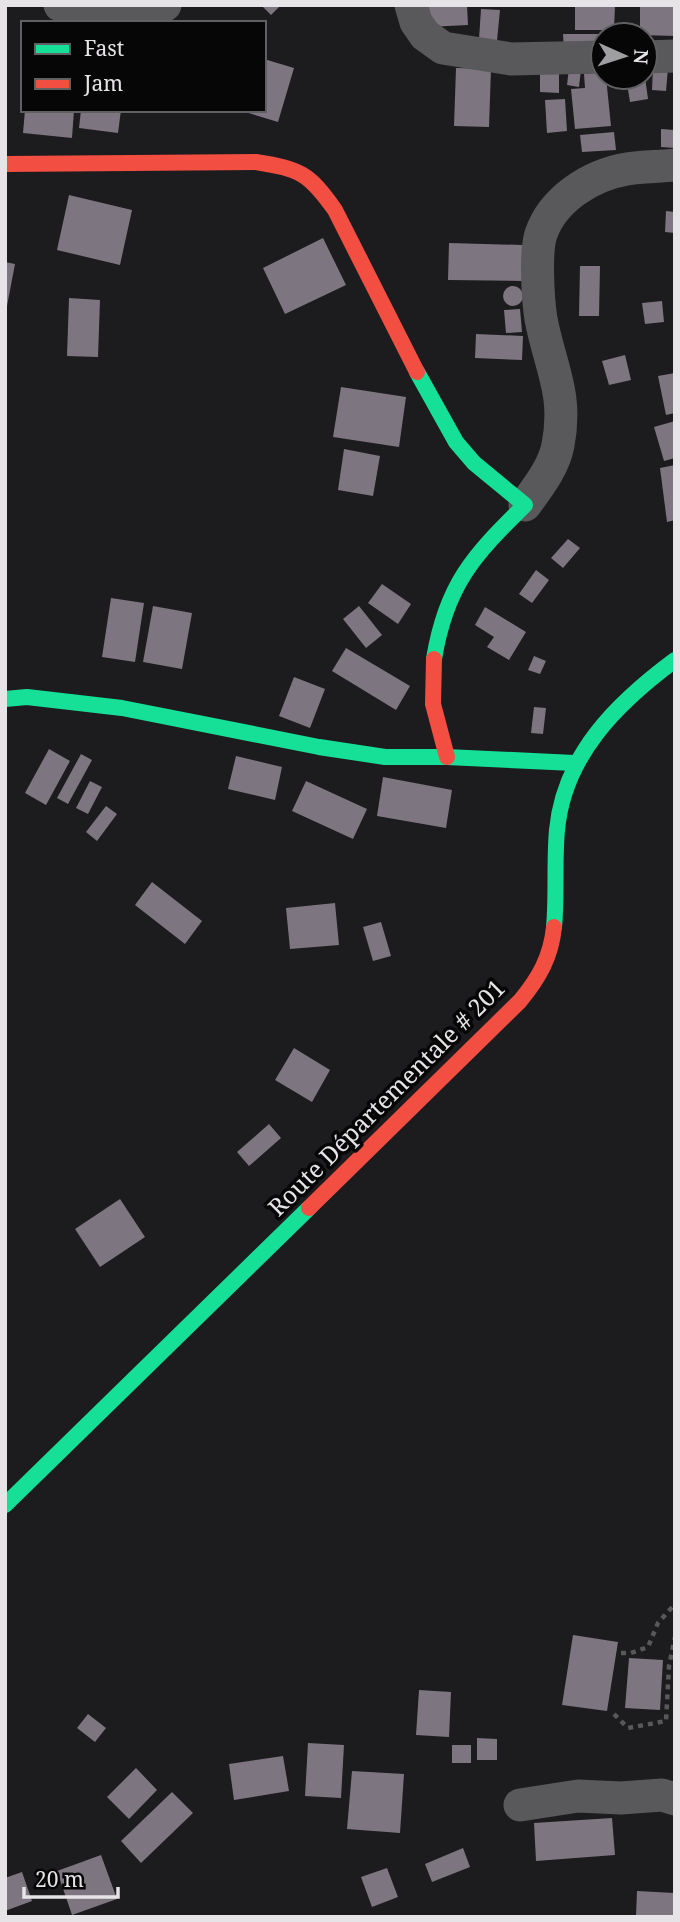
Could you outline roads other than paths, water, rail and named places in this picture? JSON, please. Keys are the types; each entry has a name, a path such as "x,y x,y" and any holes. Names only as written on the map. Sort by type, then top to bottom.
{"street":[{"path":"60,5 139,12 160,10 165,5"},
{"path":"411,5 416,22 425,35 443,48 511,59 589,57"},
{"path":"5,164 256,162 309,175 335,209 434,406 456,442 481,470 525,505"},
{"path":"447,757 433,705 435,654 441,626 455,591 478,552 525,505 547,474 558,447 562,397 541,319 538,289 540,236 552,210 570,194 596,178 626,169 675,165"},
{"name":"Route Départementale # 201","path":"5,1505 520,1001 547,961 553,940 557,826 574,763 611,715 675,660"},
{"path":"5,698 27,697 122,708 319,747 385,757 574,763"},
{"path":"520,1805 578,1796 621,1798 662,1795 675,1799"}]}
